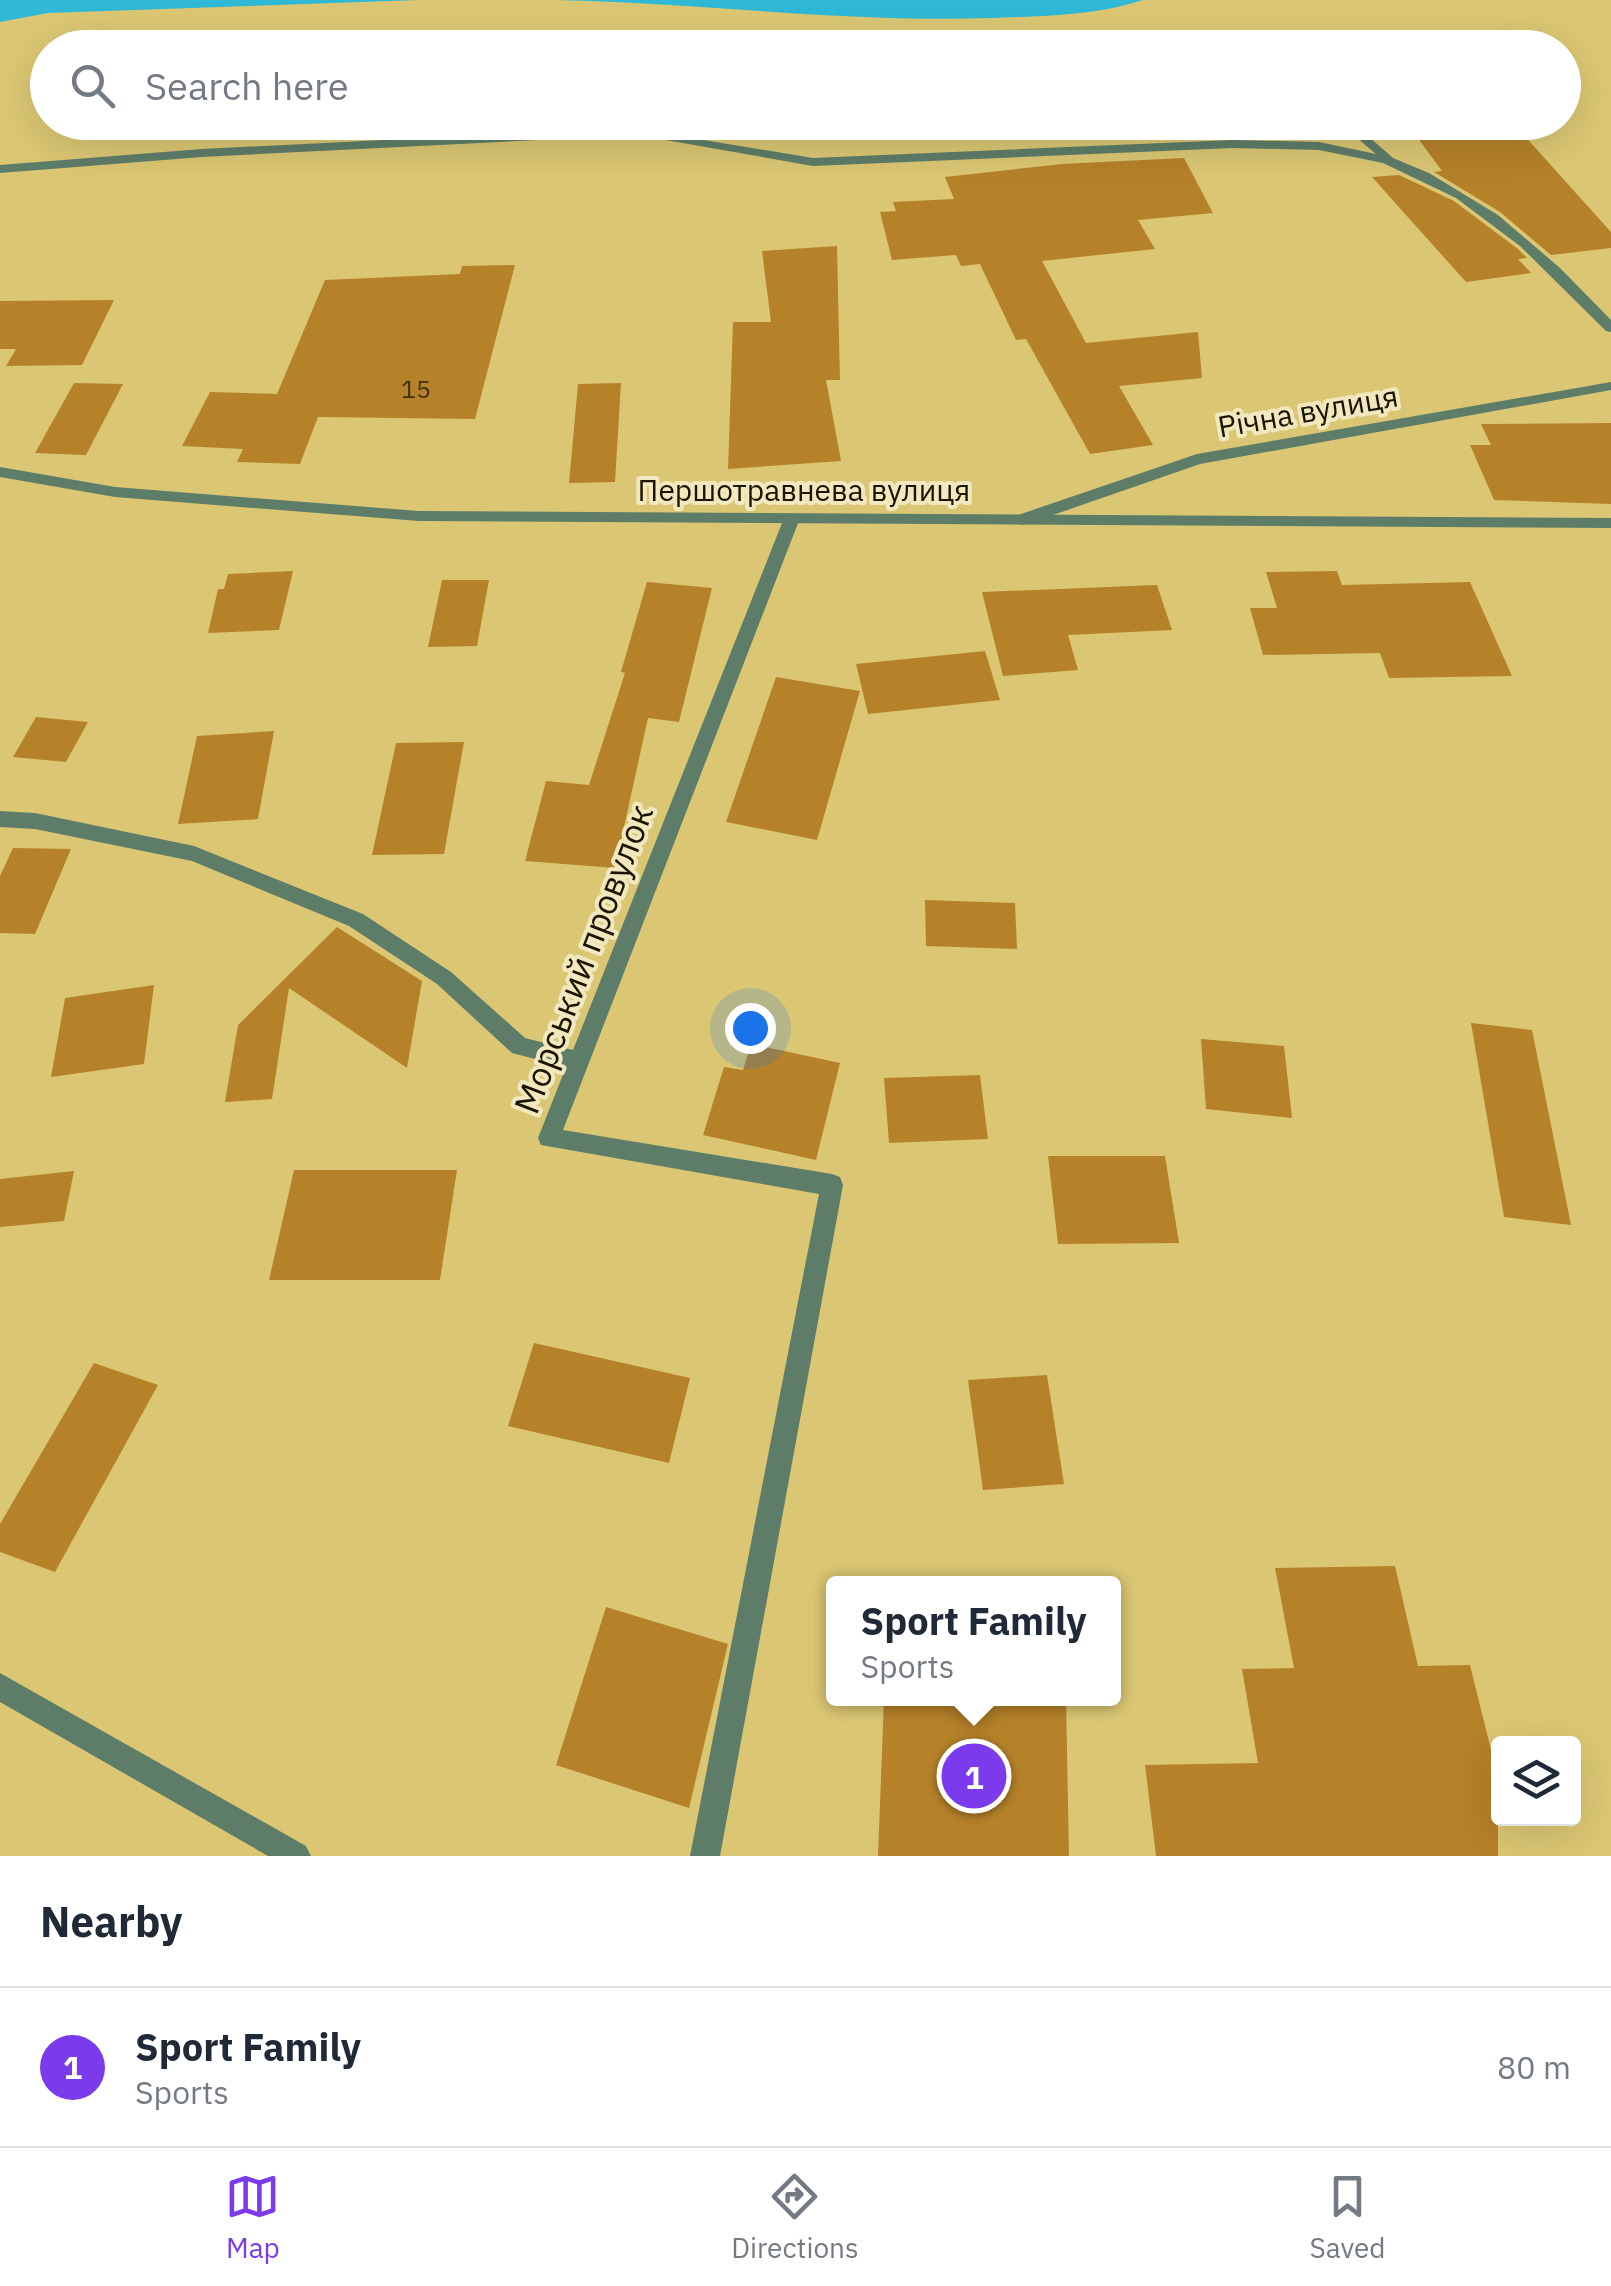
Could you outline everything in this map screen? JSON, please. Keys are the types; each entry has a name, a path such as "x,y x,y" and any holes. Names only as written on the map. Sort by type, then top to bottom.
{"street":[{"path":"0,168 443,140"},
{"path":"678,140 813,162 1125,146 1298,144 1351,150 1450,189 1493,216 1535,251 1611,328"},
{"path":"1367,140 1402,168"},
{"name":"Річна вулиця","path":"1021,520 1196,460 1611,386"},
{"name":"Першотравнева вулиця","path":"0,472 115,492 419,516 1611,524"},
{"name":"Морський провулок","path":"705,1856 832,1184 549,1138 792,518"},
{"path":"0,819 35,821 194,854 356,920 444,978 519,1046 580,1061"},
{"path":"0,1687 296,1856"}],"water":[{"path":"0,0 418,0 48,13 0,22"},
{"path":"557,0 1143,0 1068,14 937,19"}],"building":[{"path":"1419,140 1528,140 1611,232 1611,248 1551,255 1500,212 1434,172 1442,171"},
{"path":"1184,158 1213,213 1138,220 1155,249 1042,261 1086,343 1198,332 1202,378 1119,386 1153,445 1090,454 1026,339 1016,340 980,264 961,266 956,255 892,260 880,212 896,211 893,202 954,199 945,177 1062,164"},
{"path":"1399,175 1454,201 1518,249 1527,258 1518,259 1531,273 1466,282 1372,177"},
{"path":"837,246 840,380 826,380 841,461 728,469 733,322 771,322 762,251"},
{"path":"515,265 475,419 318,417 300,464 237,462 243,449 182,446 210,392 277,394 325,280 460,274 462,266"},
{"path":"114,300 82,365 6,366 16,349 0,349 0,301"},
{"path":"74,383 123,384 86,455 35,453"},
{"path":"621,383 615,482 569,483 578,384"},
{"path":"1611,423 1611,504 1494,500 1470,445 1491,445 1481,424"},
{"path":"293,571 279,630 208,633 218,589 224,589 228,574"},
{"path":"1337,571 1342,585 1470,582 1512,676 1389,678 1380,653 1263,655 1250,608 1277,608 1266,572"},
{"path":"442,580 489,580 477,646 428,647"},
{"path":"647,582 712,588 679,722 648,718 615,868 525,861 546,781 589,785 625,673 621,672"},
{"path":"1157,585 1172,630 1068,635 1078,670 1003,676 982,592"},
{"path":"985,651 1000,700 868,714 856,664"},
{"path":"776,677 860,691 817,840 726,822"},
{"path":"36,717 88,722 66,762 13,757"},
{"path":"274,731 258,819 178,824 197,736"},
{"path":"464,742 444,854 372,855 396,743"},
{"path":"13,848 71,849 35,934 0,933 0,876"},
{"path":"925,900 1015,903 1017,949 926,946"},
{"path":"337,927 422,981 407,1068 289,988 272,1099 225,1102 238,1025"},
{"path":"154,985 144,1064 51,1077 65,998"},
{"path":"1471,1023 1532,1030 1571,1225 1504,1217"},
{"path":"1201,1039 1284,1046 1292,1118 1206,1109"},
{"path":"751,1044 840,1063 816,1160 703,1135 724,1067 743,1070"},
{"path":"980,1075 988,1139 889,1143 884,1078"},
{"path":"1048,1156 1165,1156 1179,1243 1058,1244"},
{"path":"294,1170 457,1170 440,1280 269,1280"},
{"path":"74,1171 64,1221 0,1227 0,1179"},
{"path":"534,1343 690,1378 669,1463 508,1426"},
{"path":"94,1363 158,1385 55,1572 0,1552 0,1524"},
{"path":"1047,1375 1064,1484 983,1490 968,1380"},
{"path":"1395,1566 1418,1666 1470,1665 1491,1750 1491,1826 1498,1826 1498,1856 1156,1856 1145,1765 1258,1763 1242,1669 1294,1668 1275,1568"},
{"path":"606,1607 728,1644 689,1808 556,1765"},
{"path":"884,1706 1066,1706 1069,1856 878,1856"}],"place":[{"name":"Sport Family","path":"974,1776"}]}
